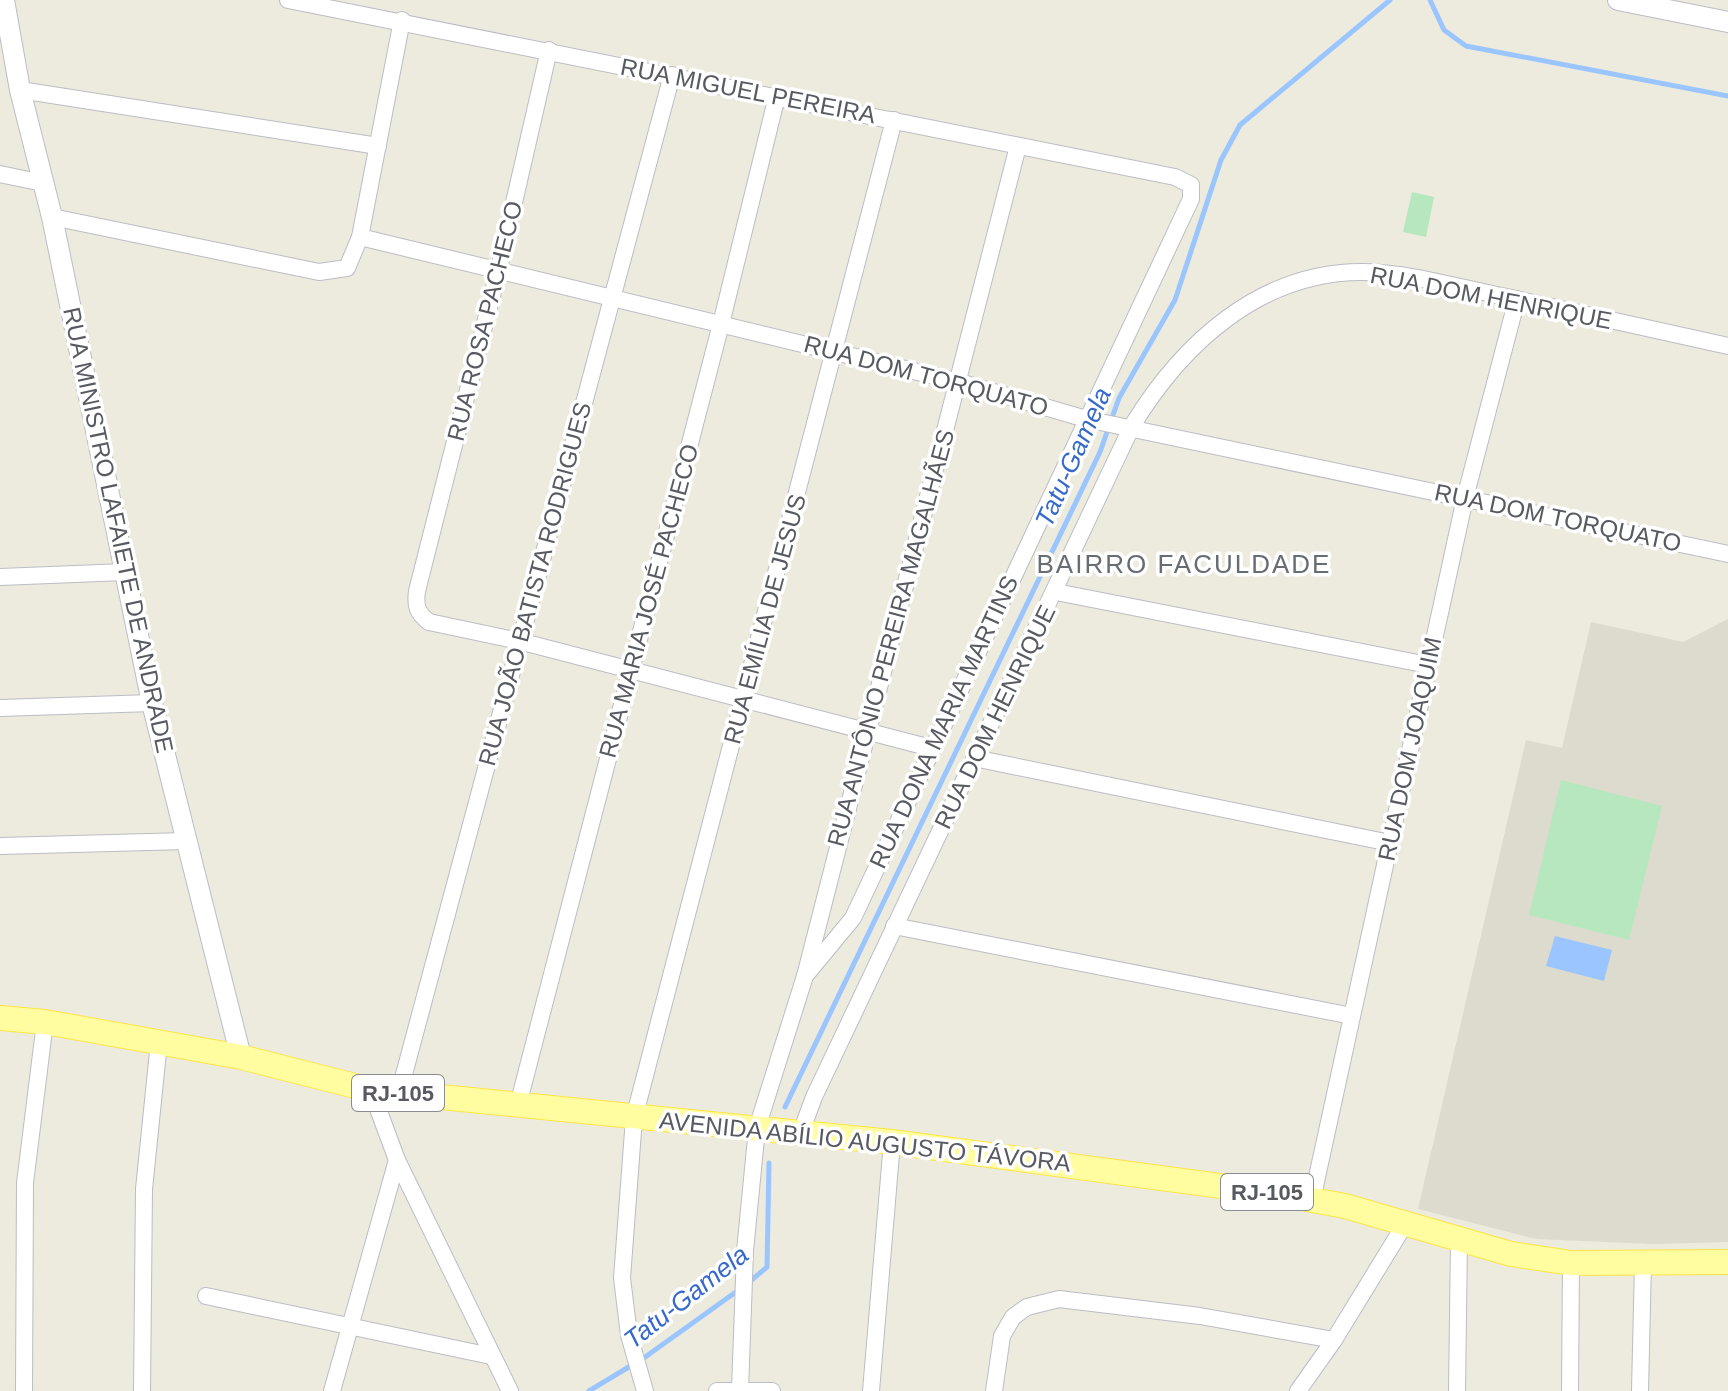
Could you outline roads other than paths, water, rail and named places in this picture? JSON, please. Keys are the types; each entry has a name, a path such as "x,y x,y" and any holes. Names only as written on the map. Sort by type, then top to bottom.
{"main road":[{"name":"AVENIDA ABÍLIO AUGUSTO TÁVORA","path":"0,1018 45,1022 241,1057 371,1090 892,1142 1103,1168 1312,1200 1459,1241 1571,1263 1728,1262"}],"street":[{"name":"RUA MINISTRO LAFAIETE DE ANDRADE","path":"4,0 20,90 52,217 152,703 241,1057"},
{"name":"RUA MIGUEL PEREIRA","path":"288,0 402,20 1185,179 1191,185 1191,199"},
{"path":"1618,0 1728,22"},
{"path":"52,217 319,272 347,268 360,237 402,20"},
{"name":"RUA ROSA PACHECO","path":"519,641 429,622 415,606 499,268 549,50"},
{"name":"RUA JOÃO BATISTA RODRIGUES","path":"399,1093 672,75"},
{"path":"20,90 378,146"},
{"name":"RUA MARIA JOSÉ PACHECO","path":"518,1105 721,324 777,96"},
{"name":"RUA EMÍLIA DE JESUS","path":"644,1384 629,1335 622,1253 634,1118 894,120"},
{"name":"RUA ANTÔNIO PEREIRA MAGALHÃES","path":"740,1390 745,1251 757,1128 805,976 864,732 959,382 1018,146"},
{"path":"0,174 43,183"},
{"name":"RUA DONA MARIA MARTINS","path":"805,976 853,918 931,748 1093,420 1191,199"},
{"name":"RUA DOM TORQUATO","path":"360,237 499,268 959,382 1093,420 1728,554"},
{"name":"RUA DOM HENRIQUE","path":"801,1132 814,1097 894,926 1056,592 1127,425 1163,377 1205,334 1244,306 1281,289 1335,273 1366,272 1517,299 1728,346"},
{"name":"RUA DOM JOAQUIM","path":"1312,1200 1465,498 1517,299"},
{"path":"0,577 125,572"},
{"path":"1056,592 1428,665"},
{"path":"519,641 931,748"},
{"path":"0,708 152,703"},
{"path":"974,758 1390,843"},
{"path":"0,846 186,841"},
{"path":"894,926 1352,1016"},
{"path":"24,1391 25,1183 45,1022"},
{"path":"142,1391 144,1189 159,1042"},
{"path":"371,1090 397,1160 504,1386"},
{"path":"871,1391 892,1142"},
{"path":"332,1391 348,1324 397,1160"},
{"path":"1298,1391 1334,1340 1405,1224"},
{"path":"1457,1391 1459,1241"},
{"path":"1570,1391 1571,1263"},
{"path":"1640,1391 1643,1263"},
{"path":"206,1296 491,1356"},
{"path":"994,1391 1002,1336 1013,1317 1027,1307 1059,1299 1200,1316 1334,1340"},
{"path":"717,1391 772,1391"}],"water":[{"path":"1555,936 1612,950 1604,981 1546,966"}],"waterway":[{"name":"Tatu-Gamela","path":"785,1107 1100,452 1119,398 1175,300 1221,160 1240,125 1390,0"},
{"path":"1430,0 1444,30 1466,46 1728,96"},
{"name":"Tatu-Gamela","path":"748,1283 767,1267 769,1163"},
{"name":"Tatu-Gamela","path":"641,1360 740,1289"},
{"name":"Tatu-Gamela","path":"589,1391 632,1365"}],"district":[{"name":"BAIRRO FACULDADE","path":"1184,564"}]}
